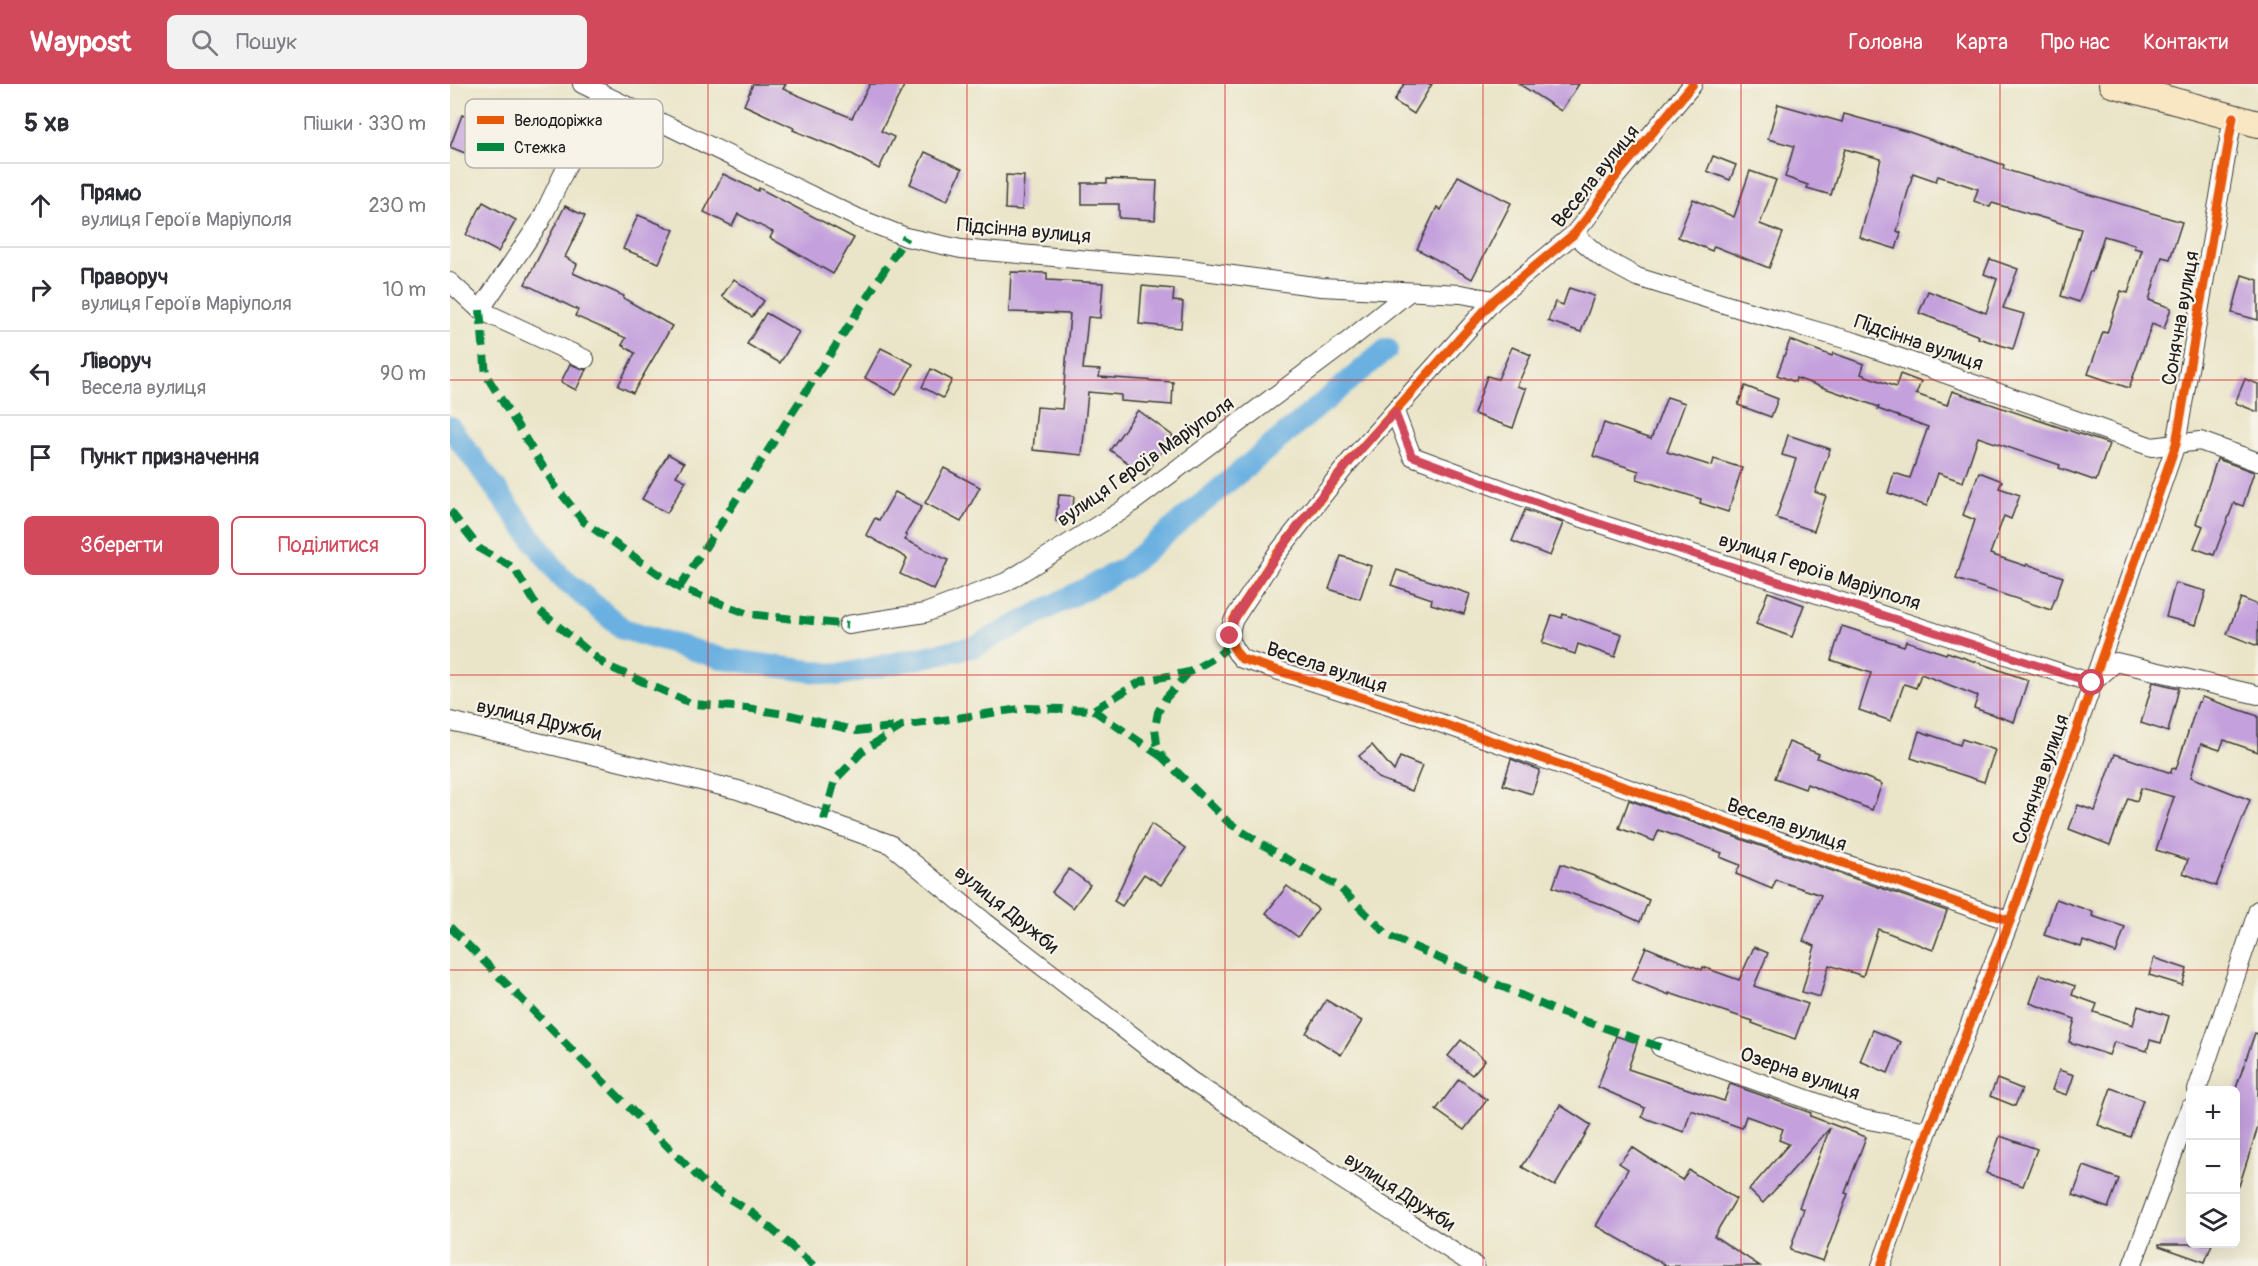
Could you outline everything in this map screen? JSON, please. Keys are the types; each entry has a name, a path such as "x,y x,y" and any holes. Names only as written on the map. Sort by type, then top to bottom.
{"main road":[{"path":"2112,84 2258,124"}],"street":[{"name":"Підсінна вулиця","path":"582,84 614,99"},
{"name":"Весела вулиця","path":"1693,84 1613,180 1574,234 1494,300 1326,491 1276,555 1234,619 1230,627 1231,645 1242,659 1420,716 2010,921"},
{"path":"599,99 602,93"},
{"name":"Сонячна вулиця","path":"1881,1266 1928,1131 2010,921 2176,444 2233,117"},
{"name":"Підсінна вулиця","path":"663,123 858,218 906,237 933,244 993,252 1182,268 1332,288 1461,294 1494,300"},
{"path":"480,310 540,222 566,168"},
{"name":"Підсінна вулиця","path":"1574,234 1614,266 1671,289 1855,342 2152,447 2200,441 2258,462"},
{"path":"450,282 480,310 585,359"},
{"name":"вулиця Героїв Маріуполя","path":"848,625 925,613 1006,582 1121,511 1343,345 1409,292"},
{"name":"вулиця Героїв Маріуполя","path":"1395,412 1412,456 1561,511 2092,683"},
{"path":"2092,683 2116,662 2258,695"},
{"name":"вулиця Дружби","path":"450,721 738,790 890,843 985,922 1191,1081 1475,1266"},
{"path":"2198,1086 2258,910"},
{"name":"Озерна вулиця","path":"1660,1047 1863,1119 1928,1131"},
{"path":"2132,1266 2186,1119"}],"building":[{"path":"753,84 786,84 783,89 852,118 870,84 905,84 881,131 894,137 879,169 852,154 793,130 794,128 744,105"},
{"path":"1404,84 1432,84 1414,114 1394,101"},
{"path":"1519,84 1579,84 1561,111"},
{"path":"1778,104 1842,122 1844,114 1909,132 2004,165 2003,169 2182,222 2170,259 2162,257 2149,300 2171,308 2164,329 2152,324 2129,388 2088,374 2103,332 2107,333 2121,291 2128,293 2142,250 2134,248 2135,245 2104,236 2079,302 2061,296 2081,229 1992,203 1990,207 1974,201 1978,189 1938,176 1936,181 1913,173 1897,231 1901,233 1896,249 1864,239 1860,237 1881,159 1845,149 1831,195 1807,188 1808,185 1785,177 1794,146 1768,139"},
{"path":"462,115 465,116 465,153 450,147"},
{"path":"925,152 962,169 947,201 910,184"},
{"path":"1713,156 1736,165 1730,180 1707,171"},
{"path":"1750,171 1776,180 1760,224 1783,233 1769,268 1714,246 1712,251 1678,237 1693,199 1734,217"},
{"path":"723,174 758,191 759,188 854,238 833,274 770,238 773,232 738,214 732,226 704,212"},
{"path":"1006,175 1024,176 1022,210 1005,209"},
{"path":"1458,176 1511,203 1472,279 1417,249 1437,207 1441,210"},
{"path":"1107,179 1157,181 1155,220 1119,218 1119,204 1082,204 1082,183 1107,183"},
{"path":"483,202 516,220 498,252 466,235"},
{"path":"565,206 585,216 565,257 577,264 573,273 624,296 623,298 672,326 633,393 618,386 635,353 622,345 626,338 575,316 578,310 525,284"},
{"path":"638,215 674,230 659,263 623,249"},
{"path":"1990,259 2018,269 2003,308 2024,314 2013,349 1978,338 1979,336 1919,313 1928,291 1986,313 1997,279 1984,274"},
{"path":"1011,272 1047,273 1047,280 1103,283 1100,318 1088,317 1083,369 1100,370 1099,377 1173,382 1172,405 1121,401 1121,395 1088,392 1082,455 1033,450 1037,407 1062,409 1070,314 1009,312"},
{"path":"2242,275 2258,280 2258,320 2232,313"},
{"path":"734,279 764,301 752,317 722,296"},
{"path":"1142,286 1174,289 1173,301 1183,302 1181,328 1139,324"},
{"path":"1569,288 1594,296 1581,332 1548,321 1555,302 1563,305"},
{"path":"766,313 799,332 780,363 747,344"},
{"path":"1790,340 1832,356 1833,353 1864,364 1861,374 1896,387 1900,374 1921,382 1916,394 1947,405 1952,391 2109,444 2096,481 2059,468 2060,465 1978,437 1963,482 1938,473 1927,506 1888,493 1894,473 1910,478 1928,427 1796,378 1795,382 1777,375"},
{"path":"1512,347 1531,355 1517,386 1526,389 1513,428 1474,414 1487,376 1498,379"},
{"path":"881,348 913,364 896,395 865,378"},
{"path":"570,364 586,370 576,390 561,382"},
{"path":"931,369 952,380 943,398 922,387"},
{"path":"2245,379 2258,384 2258,412 2235,403"},
{"path":"1745,386 1778,399 1771,417 1738,405"},
{"path":"1667,397 1685,403 1667,452 1712,466 1714,459 1742,468 1728,512 1700,503 1701,499 1637,479 1639,471 1593,456 1604,423 1651,439"},
{"path":"1138,410 1173,436 1145,475 1110,450"},
{"path":"1788,435 1830,449 1815,492 1826,496 1814,531 1776,518 1796,459 1782,455"},
{"path":"668,454 684,463 676,476 686,481 667,513 642,499"},
{"path":"2217,459 2254,472 2243,506 2234,503 2214,555 2194,548 2203,526 2196,523"},
{"path":"944,468 980,487 961,522 925,503"},
{"path":"1979,472 2002,481 1999,488 2020,495 2011,519 2004,516 1990,554 2063,577 2051,610 1956,579 1975,520 1963,515"},
{"path":"895,492 922,506 905,535 907,536 905,540 948,560 934,590 900,574 907,558 866,535 875,518 879,520"},
{"path":"1059,495 1074,496 1072,523 1056,521"},
{"path":"1525,510 1563,523 1550,556 1512,541"},
{"path":"1341,556 1371,566 1360,599 1329,589"},
{"path":"1397,570 1470,594 1464,614 1431,604 1432,599 1391,585"},
{"path":"2175,583 2206,591 2196,625 2166,617"},
{"path":"1768,592 1804,605 1792,637 1756,624"},
{"path":"2241,598 2258,605 2258,646 2227,634"},
{"path":"1563,614 1622,634 1615,657 1578,644 1575,654 1542,643 1552,615 1562,618"},
{"path":"1842,626 1904,646 1906,641 1946,654 1947,652 2028,680 2014,722 1974,708 1978,696 1921,674 1916,688 1904,684 1891,721 1859,710 1871,673 1831,660"},
{"path":"2153,682 2179,688 2168,732 2141,723"},
{"path":"2202,697 2258,716 2258,752 2224,740 2220,750 2201,744 2191,777 2250,800 2216,886 2183,873 2188,860 2156,850 2174,797 2141,788 2137,801 2128,798 2110,845 2069,829 2078,805 2095,811 2115,754 2171,773 2172,768 2176,769 2198,702"},
{"path":"1919,731 1960,745 1962,739 1995,750 1984,782 1911,758"},
{"path":"1789,742 1819,754 1817,758 1882,784 1872,810 1807,784 1805,789 1775,778"},
{"path":"1372,745 1394,771 1400,757 1422,766 1412,791 1378,778 1359,756"},
{"path":"1511,759 1540,770 1532,794 1503,785"},
{"path":"1629,800 1947,911 1933,950 1878,929 1863,976 1829,965 1820,997 1802,992 1815,946 1803,941 1821,895 1776,880 1772,889 1736,874 1740,865 1720,857 1722,853 1659,830 1654,841 1619,828"},
{"path":"1151,824 1186,848 1161,885 1144,874 1122,906 1114,901"},
{"path":"1561,864 1649,900 1640,922 1603,905 1553,887"},
{"path":"1069,869 1090,885 1073,908 1052,892"},
{"path":"1287,886 1318,909 1298,937 1266,913"},
{"path":"2056,899 2093,912 2092,916 2125,927 2116,953 2083,941 2081,947 2044,935"},
{"path":"1646,947 1702,970 1703,967 1739,980 1754,947 1768,953 1754,986 1808,1004 1795,1039 1752,1023 1753,1021 1669,993 1669,995 1632,980"},
{"path":"2154,958 2187,969 2182,985 2149,975"},
{"path":"2040,974 2075,986 2072,995 2097,1004 2094,1012 2133,1025 2138,1006 2169,1016 2161,1043 2150,1040 2147,1051 2114,1042 2109,1055 2069,1042 2075,1019 2030,1003"},
{"path":"1326,1000 1362,1021 1341,1055 1306,1033"},
{"path":"1873,1030 1901,1042 1888,1073 1860,1061"},
{"path":"2255,1033 2258,1034 2258,1127 2240,1183 2240,1086 2237,1086"},
{"path":"1616,1036 1637,1043 1628,1069 1724,1101 1730,1084 1811,1113 1810,1116 1866,1137 1823,1261 1790,1250 1804,1209 1799,1207 1830,1128 1763,1203 1749,1190 1789,1144 1779,1140 1783,1129 1746,1116 1742,1128 1691,1110 1684,1132 1642,1117 1645,1108 1598,1087"},
{"path":"1461,1040 1485,1060 1472,1075 1448,1056"},
{"path":"2059,1070 2074,1075 2067,1095 2052,1090"},
{"path":"1459,1079 1487,1100 1464,1130 1436,1110"},
{"path":"1997,1079 2022,1089 2015,1106 1990,1096"},
{"path":"2111,1088 2143,1100 2130,1137 2098,1125"},
{"path":"1560,1105 1591,1125 1555,1186 1522,1167"},
{"path":"2000,1136 2037,1149 2023,1186 1986,1173"},
{"path":"1632,1147 1682,1180 1689,1170 1736,1199 1714,1236 1760,1266 1667,1266 1596,1226 1628,1169 1619,1163"},
{"path":"2084,1166 2119,1179 2108,1208 2073,1195"},
{"path":"2159,1244 2186,1244 2186,1248 2210,1248 2205,1262 2159,1246"}],"waterway":[{"path":"450,427 560,576 623,629 724,659 839,675 976,646 1125,568 1387,349"}],"marked path":[{"path":"679,588 906,237"},
{"path":"480,310 486,375 555,486 584,522 679,588 749,614 848,625"},
{"path":"450,511 480,549 514,568 540,611 605,665 693,704 747,708 790,715 857,731 902,726"},
{"path":"824,820 835,780 864,750 902,726 1026,708 1093,710 1142,681 1189,672 1216,657 1231,644"},
{"path":"1189,672 1166,698 1158,712 1155,728 1157,744 1163,758 1229,823 1281,856 1338,886 1388,935 1556,1011 1660,1047"},
{"path":"1093,710 1162,757"},
{"path":"450,927 704,1183 754,1214 814,1266"}],"cycle path":[{"path":"1693,84 1613,180 1574,234 1494,300 1350,461 1276,555 1234,619 1230,635 1232,645 1242,659 1420,716 2010,921"},
{"path":"1881,1266 1928,1131 2010,921 2176,444 2233,117"}],"route":[{"path":"1230,636 1230,627 1234,619 1276,555 1350,461 1395,412 1412,456 1561,511 2092,683"}]}
